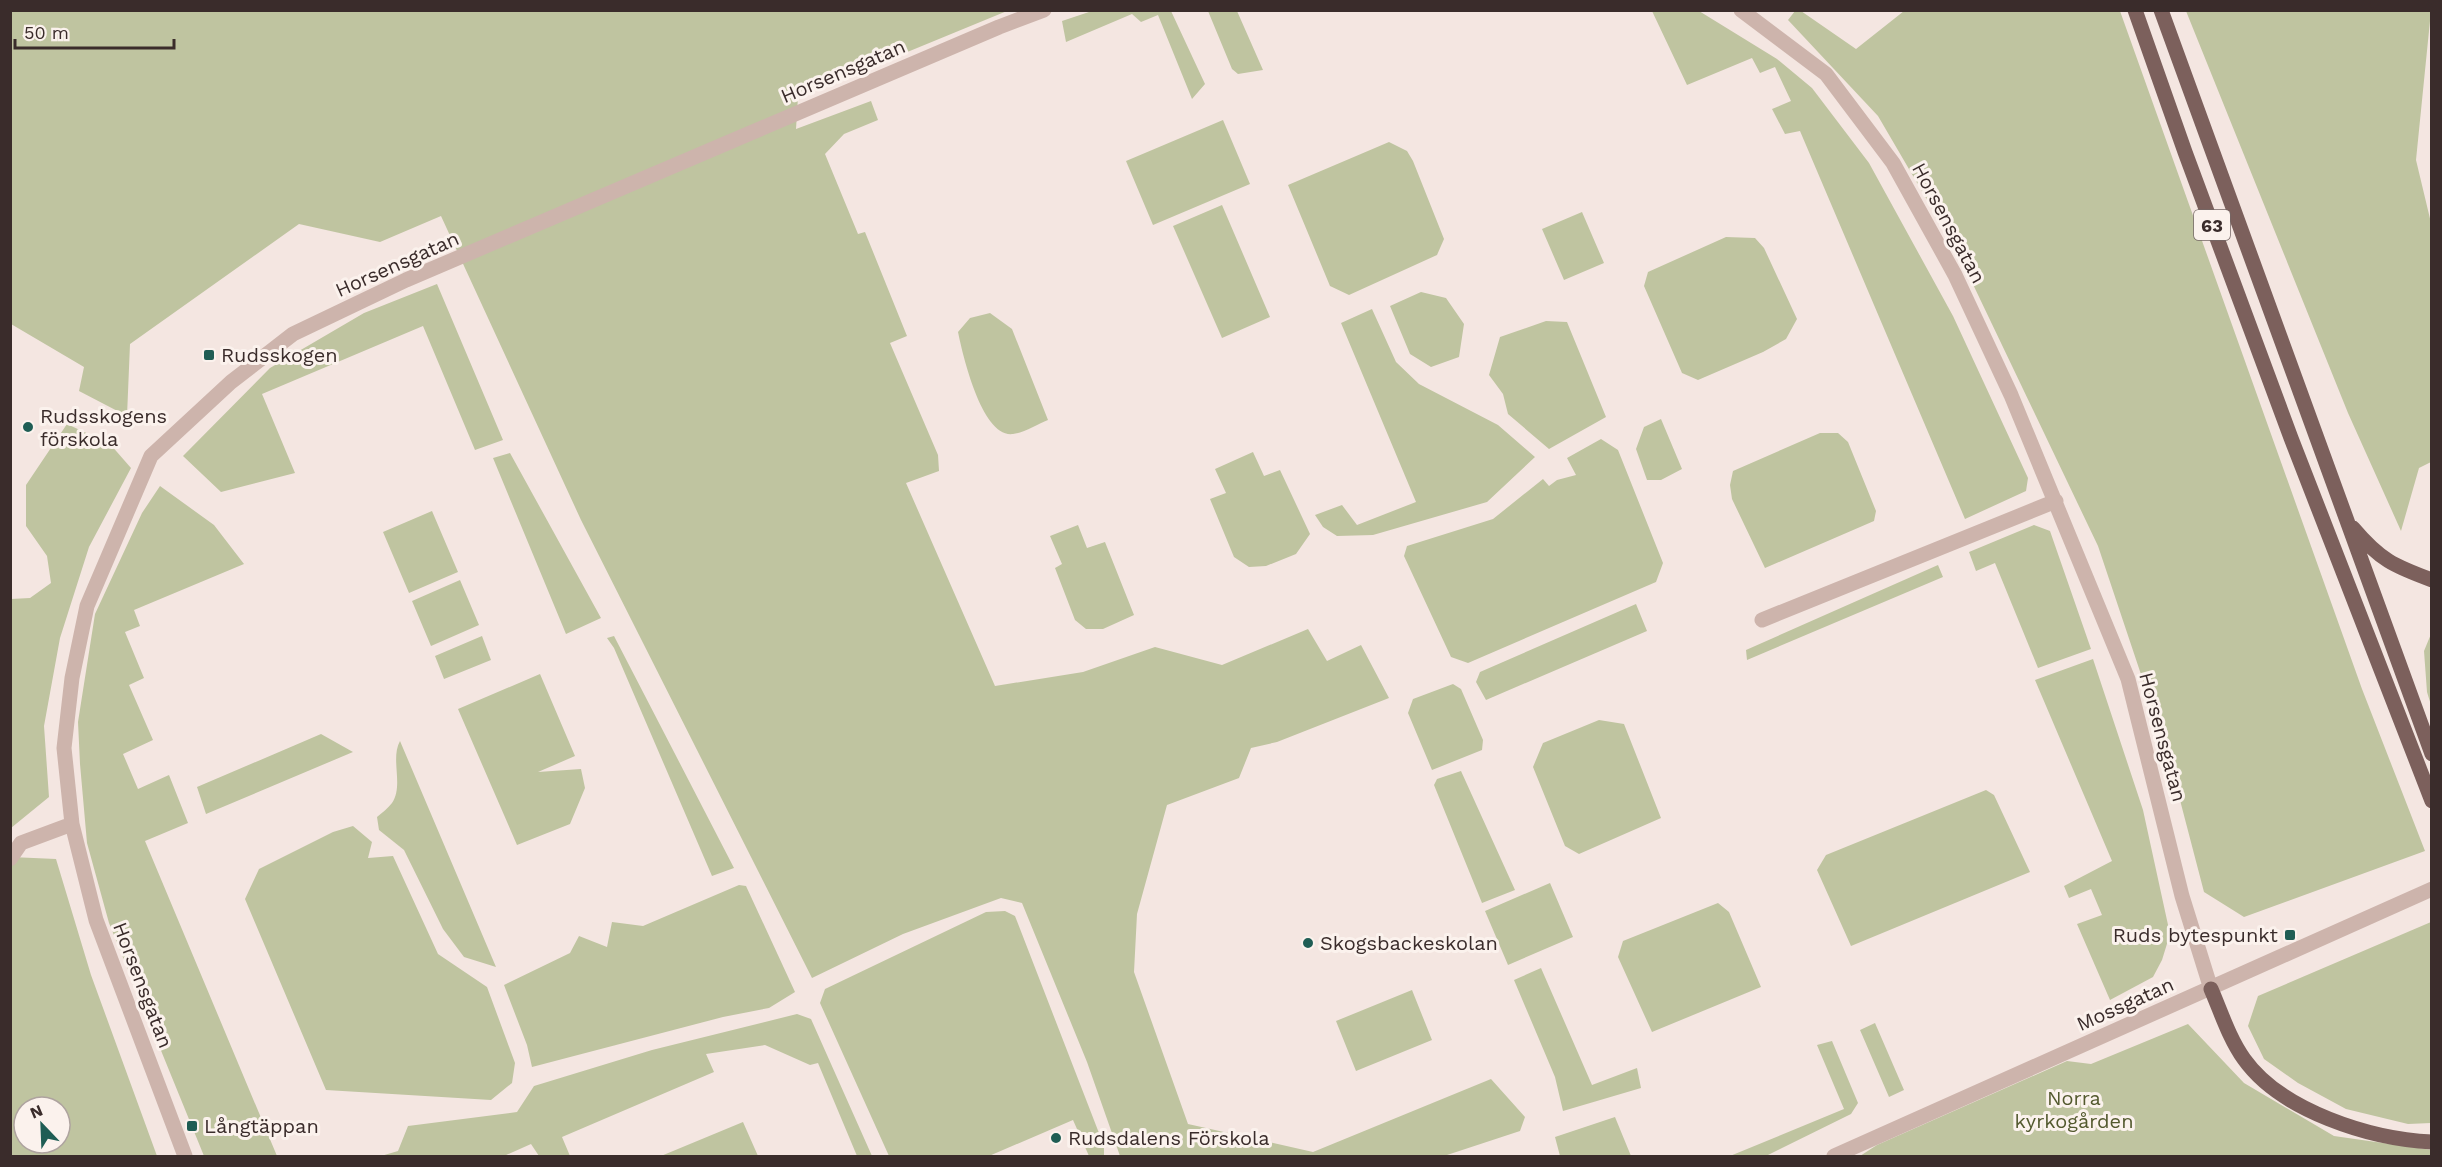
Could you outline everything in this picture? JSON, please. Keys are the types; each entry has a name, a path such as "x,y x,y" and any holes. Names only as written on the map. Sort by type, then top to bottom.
{"main road":[{"name":"63","path":"2135,10 2291,438 2432,801"},
{"name":"63","path":"2161,10 2432,754"},
{"path":"2346,519 2381,557 2395,566 2432,580"},
{"path":"2211,989 2243,1058 2258,1075 2280,1093 2305,1108 2344,1124 2383,1135 2432,1142"}],"street":[{"name":"Horsensgatan","path":"185,1156 96,920 72,824 64,748 72,678 87,606 151,456 231,382 293,334 406,280 999,27 1044,10"},
{"name":"Horsensgatan","path":"1741,10 1826,74 1893,163 1955,275 2011,395 2128,679 2182,896 2211,989"},
{"path":"1762,620 2056,501"},
{"path":"10,859 21,843 72,824"},
{"name":"Mossgatan","path":"1834,1156 2432,890"}],"green space":[{"path":"1095,10 1171,11 1205,84 1192,99 1158,15 1141,22 1132,14 1066,42 1062,21"},
{"path":"11,11 1007,11 798,97 796,129 871,101 878,120 844,134 825,154 858,234 865,232 907,336 890,343 938,455 939,471 906,483 995,686 1083,672 1155,647 1222,665 1308,629 1327,661 1361,645 1389,698 1277,742 1251,748 1239,778 1167,805 1137,914 1134,972 1188,1124 1313,1152 1491,1079 1525,1117 1520,1131 1444,1156 1120,1156 1087,1062 1022,903 1001,898 903,934 812,978 581,520 441,216 380,242 299,224 130,344 127,416 79,391 84,367 11,324"},
{"path":"1208,11 1237,11 1263,70 1238,74 1232,69"},
{"path":"1652,11 1699,11 1777,59 1812,88 1869,163 1953,316 2028,478 2026,491 1965,519 1800,131 1785,134 1772,109 1791,101 1775,67 1760,73 1752,58 1687,85"},
{"path":"1795,11 1801,11 1856,49 1904,11 2120,11 2362,689 2425,851 2244,917 2204,892 2169,758 2098,546 1958,253 1878,116 1788,20"},
{"path":"2186,11 2431,11 2416,160 2432,227 2431,462 2419,468 2401,531 2348,413"},
{"path":"1223,120 1250,184 1153,225 1126,161"},
{"path":"1389,142 1407,151 1413,161 1444,239 1437,255 1349,295 1330,286 1288,185"},
{"path":"1222,205 1270,317 1222,338 1173,226"},
{"path":"1582,212 1604,263 1564,280 1542,229"},
{"path":"1726,237 1755,238 1764,248 1797,319 1786,339 1763,352 1698,380 1682,373 1644,286 1648,272"},
{"path":"437,284 503,440 475,450 423,326 262,394 295,473 221,492 183,456 270,368 364,313"},
{"path":"1421,292 1446,298 1464,324 1459,357 1431,367 1410,354 1390,306"},
{"path":"1372,309 1396,362 1419,384 1498,425 1535,457 1487,502 1373,535 1337,536 1323,527 1315,515 1342,505 1357,525 1416,502 1341,323"},
{"path":"990,313 1012,329 1048,420 1013,434 1002,432 983,410 969,376 958,332 970,318"},
{"path":"1546,321 1567,322 1606,417 1549,449 1508,414 1503,394 1489,375 1500,337"},
{"path":"1661,419 1682,469 1661,480 1647,480 1636,449 1644,427"},
{"path":"67,424 110,444 131,468 89,547 60,638 44,726 49,797 11,828 11,599 30,598 51,583 47,556 26,526 26,485"},
{"path":"1820,433 1838,433 1848,442 1876,511 1874,521 1765,568 1732,499 1730,485 1733,471"},
{"path":"1601,439 1618,450 1663,563 1656,582 1468,663 1451,657 1404,556 1407,546 1493,519 1543,479 1549,486 1557,480 1576,475 1567,458"},
{"path":"1253,452 1264,476 1280,470 1310,534 1296,554 1266,566 1249,567 1234,557 1210,499 1226,493 1215,469"},
{"path":"510,453 601,618 566,634 493,458"},
{"path":"160,486 214,525 244,564 134,610 140,626 125,632 144,678 129,685 153,740 123,754 138,789 169,775 188,823 145,841 277,1156 204,1156 109,923 87,843 78,722 95,614 142,513"},
{"path":"432,511 458,572 409,593 383,532"},
{"path":"1078,525 1087,548 1105,542 1134,615 1103,629 1086,629 1075,620 1055,568 1062,564 1050,536"},
{"path":"2034,525 2050,531 2091,649 2038,668 1995,563 1976,571 1969,552"},
{"path":"1938,565 1943,577 1747,660 1746,650"},
{"path":"460,580 479,625 431,646 412,601"},
{"path":"1636,604 1647,631 1486,700 1476,682 1480,672"},
{"path":"2431,634 2431,705 2427,692 2424,651"},
{"path":"482,636 491,660 444,679 435,656"},
{"path":"614,636 734,868 712,876 614,648 607,638"},
{"path":"2093,659 2143,810 2170,934 2162,960 2153,977 2110,1000 2077,924 2102,915 2091,889 2069,898 2064,886 2112,861 2035,680"},
{"path":"540,674 575,756 538,772 581,769 585,788 570,824 517,845 458,709"},
{"path":"1453,684 1461,689 1483,740 1482,750 1432,770 1408,713 1413,699"},
{"path":"1599,720 1624,724 1661,818 1579,854 1565,846 1533,767 1543,743"},
{"path":"321,734 353,752 206,814 197,787"},
{"path":"400,741 496,967 464,957 443,929 404,850 379,830 377,817 392,803 397,788 396,756"},
{"path":"1461,771 1515,890 1482,903 1434,785 1437,779"},
{"path":"1986,790 1994,795 2030,872 1851,946 1817,870 1826,855"},
{"path":"353,826 372,842 368,858 393,856 438,954 487,987 515,1063 512,1083 491,1100 326,1090 245,899 259,869 333,832"},
{"path":"11,857 56,859 91,975 157,1156 11,1156"},
{"path":"1550,883 1573,937 1508,965 1485,911"},
{"path":"739,885 746,886 795,992 769,1008 723,1017 532,1067 527,1045 504,985 570,953 579,936 607,947 612,922 643,926"},
{"path":"1718,903 1729,912 1761,987 1652,1032 1618,957 1623,941"},
{"path":"1005,911 1015,916 1104,1146 1104,1156 1089,1156 1073,1120 989,1156 889,1156 820,1003 825,989 986,912"},
{"path":"2431,922 2431,1123 2408,1124 2346,1109 2298,1083 2264,1059 2248,1026 2258,996"},
{"path":"1541,968 1592,1085 1637,1068 1641,1088 1563,1111 1555,1077 1514,980"},
{"path":"1412,990 1432,1040 1356,1071 1336,1021"},
{"path":"797,1014 811,1019 872,1156 857,1156 818,1063 810,1065 765,1045 706,1054 714,1072 562,1137 570,1156 539,1156 531,1144 504,1156 381,1156 398,1151 408,1126 517,1112 534,1086 652,1050"},
{"path":"1875,1023 1904,1090 1889,1097 1860,1030"},
{"name":"Norra kyrkogården","path":"2188,1024 2244,1083 2334,1136 2432,1150 2431,1156 1860,1156 1877,1145 2067,1061 2091,1064"},
{"path":"1832,1041 1858,1103 1851,1114 1766,1156 1730,1156 1844,1109 1817,1045"},
{"path":"1615,1117 1631,1156 1560,1156 1555,1137"},
{"path":"743,1122 758,1156 661,1156"}],"place":[{"name":"Rudsskogen","path":"209,355"},
{"name":"Rudsskogens förskola","path":"28,427"},
{"name":"Ruds bytespunkt","path":"2290,935"},
{"name":"Skogsbackeskolan","path":"1308,943"},
{"name":"Långtäppan","path":"192,1126"},
{"name":"Rudsdalens Förskola","path":"1056,1138"}]}
